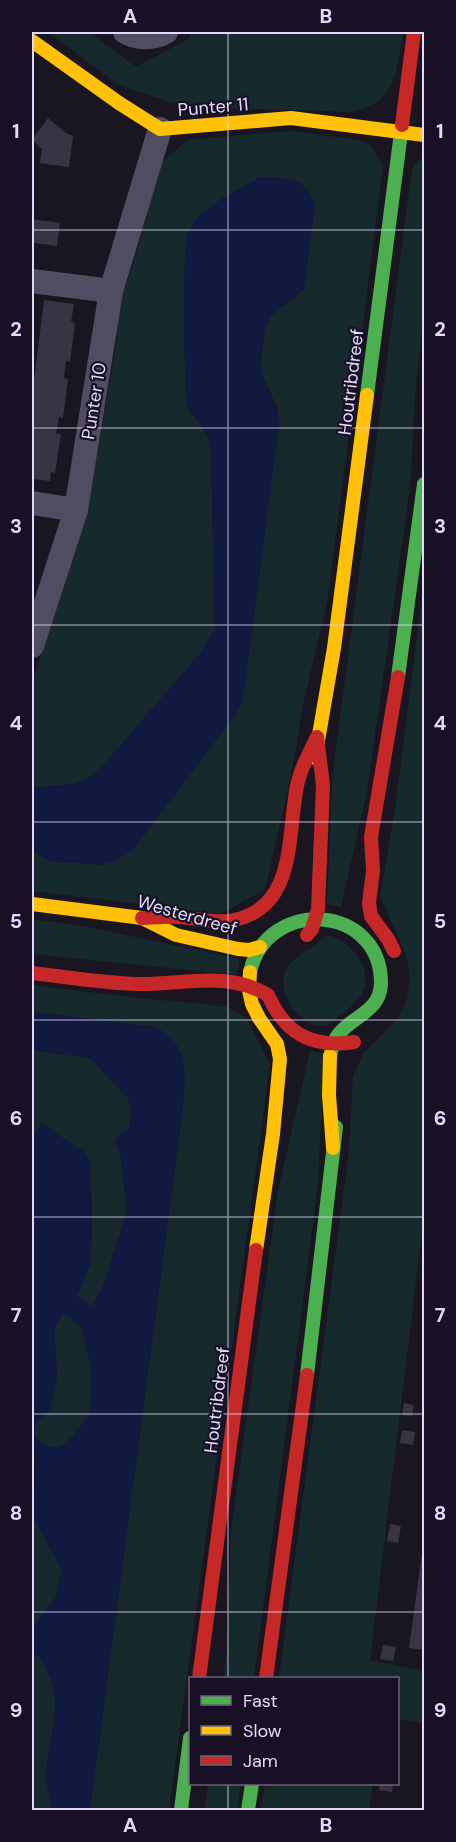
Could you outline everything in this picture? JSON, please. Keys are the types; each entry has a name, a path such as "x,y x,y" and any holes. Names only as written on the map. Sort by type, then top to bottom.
{"main road":[{"name":"Houtribdreef","path":"305,878 317,737 334,648 414,32"},
{"name":"Punter 11","path":"32,41 160,129 291,118 424,135"},
{"path":"359,870 371,837 398,677 424,484"},
{"name":"Houtribdreef","path":"316,918 323,785 317,737"},
{"path":"142,918 180,917 214,922 237,920 258,911 272,899 282,880 287,861 297,784 317,737"},
{"path":"371,837 373,871 369,903 370,916 394,949 399,968"},
{"name":"Westerdreef","path":"32,904 142,918 176,934 238,949 249,950 260,947"},
{"path":"354,913 357,933"},
{"path":"249,984 252,964 260,947 297,915 338,922 357,933 371,946 376,955 380,964 381,983 375,1002 370,1010 340,1032 332,1045 329,1096 333,1149"},
{"path":"295,940 312,929 316,918"},
{"path":"32,973 84,980 167,985 200,980 249,984 258,987 269,996"},
{"path":"269,978 269,996 278,1016 292,1031 311,1041 332,1045 361,1040 349,1050 347,1058"},
{"name":"Houtribdreef","path":"199,1677 249,1296 275,1127 280,1059 273,1035 262,1024 247,1002 249,984"},
{"path":"167,985 200,995"},
{"path":"292,1031 296,1046"},
{"path":"266,1677 344,1075"},
{"name":"Houtribdreef","path":"275,1127 293,1077"},
{"path":"181,1810 189,1746"},
{"path":"248,1810 252,1785"}],"street":[{"path":"125,32 132,37 159,36 166,32"},
{"name":"Punter 10","path":"32,646 76,510 111,291 160,129"},
{"path":"32,280 111,291"},
{"path":"32,503 76,510"}],"green space":[{"path":"48,32 89,32 136,67 190,38 189,32 404,32 396,72 386,93 366,108 351,112 223,108 171,103 117,84"},
{"path":"290,131 360,140 371,146 383,166 328,598 302,709 293,766 265,890 220,914 32,891 32,851 235,715 278,410 262,374 265,324 275,311 297,297 301,183 280,178 260,177 184,302 186,395 190,412 198,420 209,439 211,449 215,630 199,655 96,774 75,784 32,788 32,683 87,515 117,338 114,320 136,255 158,165 188,140"},
{"path":"424,156 424,311 416,383 410,488 367,791 341,907 327,904 332,779 412,169"},
{"path":"424,582 424,1215 370,1660 424,1671 422,1723 399,1719 399,1677 279,1677 349,1151 353,1076 364,1053 399,1017 407,998 410,977 406,955 380,896 395,809"},
{"path":"32,919 83,926 240,959 237,975 32,954"},
{"path":"326,935 344,943 359,958 363,966 365,985 361,995 350,1008 326,1026 321,1026 308,1021 293,1009 286,996 283,982 290,963"},
{"path":"32,985 225,1006 247,1018 270,1065 169,1810 90,1810 183,1107 155,1027 32,1012"},
{"path":"32,1050 90,1058 128,1098 131,1108 130,1127 115,1140 121,1157 127,1211 104,1284 92,1307 77,1296 84,1280 91,1246 89,1158 42,1123 32,1139"},
{"path":"310,1051 324,1053 318,1184 254,1677 223,1677 227,1648 231,1531 278,1191"},
{"path":"63,1312 81,1327 92,1369 90,1415 67,1443 56,1448 43,1445 35,1437 35,1424 51,1409 57,1376 54,1329"},
{"path":"32,1514 62,1570 56,1597 32,1629"},
{"path":"32,1655 39,1656 48,1673 55,1701 46,1774 51,1810 32,1810"},
{"path":"208,1785 241,1785 237,1810 205,1810"},
{"path":"265,1785 373,1785 369,1810 261,1810"}],"water":[{"path":"260,177 281,178 301,183 310,193 315,207 304,289 271,317 261,350 262,373 276,410 279,425 243,701 235,715 133,850 115,861 100,865 50,861 32,851 32,788 75,784 96,774 199,655 215,630 211,449 202,427 189,410 185,378 186,243 188,232 201,214"},
{"path":"32,1012 155,1027 167,1034 175,1043 185,1072 183,1107 90,1810 51,1810 46,1774 55,1701 48,1672 39,1656 32,1655 32,1629 56,1597 62,1570 32,1514 38,1455 32,1452 32,1139 41,1123 78,1148 82,1148 89,1158 92,1231 90,1265 77,1296 92,1307 104,1284 127,1211 121,1157 115,1140 130,1127 131,1108 128,1098 90,1058 32,1050","holes":["63,1312 81,1327 92,1369 90,1415 67,1443 56,1448 43,1445 35,1437 35,1424 51,1409 57,1376 54,1329"]}],"building":[{"path":"48,118 73,136 69,167 40,163 42,149 32,140"},
{"path":"32,219 60,223 57,246 34,243 32,251"},
{"path":"44,300 74,304 71,322 75,323 70,362 66,361 64,378 68,379 63,418 59,417 56,434 61,434 55,473 51,472 50,481 32,479 32,397"},
{"path":"404,1403 414,1405 412,1416 402,1415"},
{"path":"402,1430 415,1432 413,1445 400,1443"},
{"path":"390,1524 401,1526 398,1543 387,1541"},
{"path":"424,1546 424,1650 409,1648"},
{"path":"383,1645 396,1647 393,1661 380,1659"},
{"path":"380,1785 393,1785 392,1792 379,1790"}],"traffic: fast":[{"path":"367,395 402,125"},
{"path":"398,677 424,484"},
{"path":"250,972 261,947 278,931 299,921 322,920 344,925 363,938 376,957 381,984 379,993 371,1007 338,1035 330,1056"},
{"path":"307,1375 336,1127"},
{"path":"181,1810 189,1746"},
{"path":"248,1810 252,1785"}],"traffic: slow":[{"path":"32,41 119,103 160,129 291,118 424,135"},
{"path":"315,758 334,648 367,395"},
{"path":"32,904 142,918 176,935 238,949 249,950 260,947"},
{"path":"250,972 249,990 252,1004 277,1044 280,1059 273,1134 256,1250"},
{"path":"330,1056 329,1095 333,1148"}],"traffic: jam":[{"path":"402,125 414,32"},
{"path":"394,951 371,916 369,903 373,871 371,837 398,677"},
{"path":"307,935 312,929 318,909 323,785 317,737"},
{"path":"142,918 174,917 227,921 254,913 269,900 279,885 285,867 298,780 316,739"},
{"path":"32,973 137,984 220,981 252,987 268,995"},
{"path":"270,999 285,1022 304,1037 327,1043 354,1042"},
{"path":"199,1677 256,1250"},
{"path":"266,1677 307,1375"}]}
